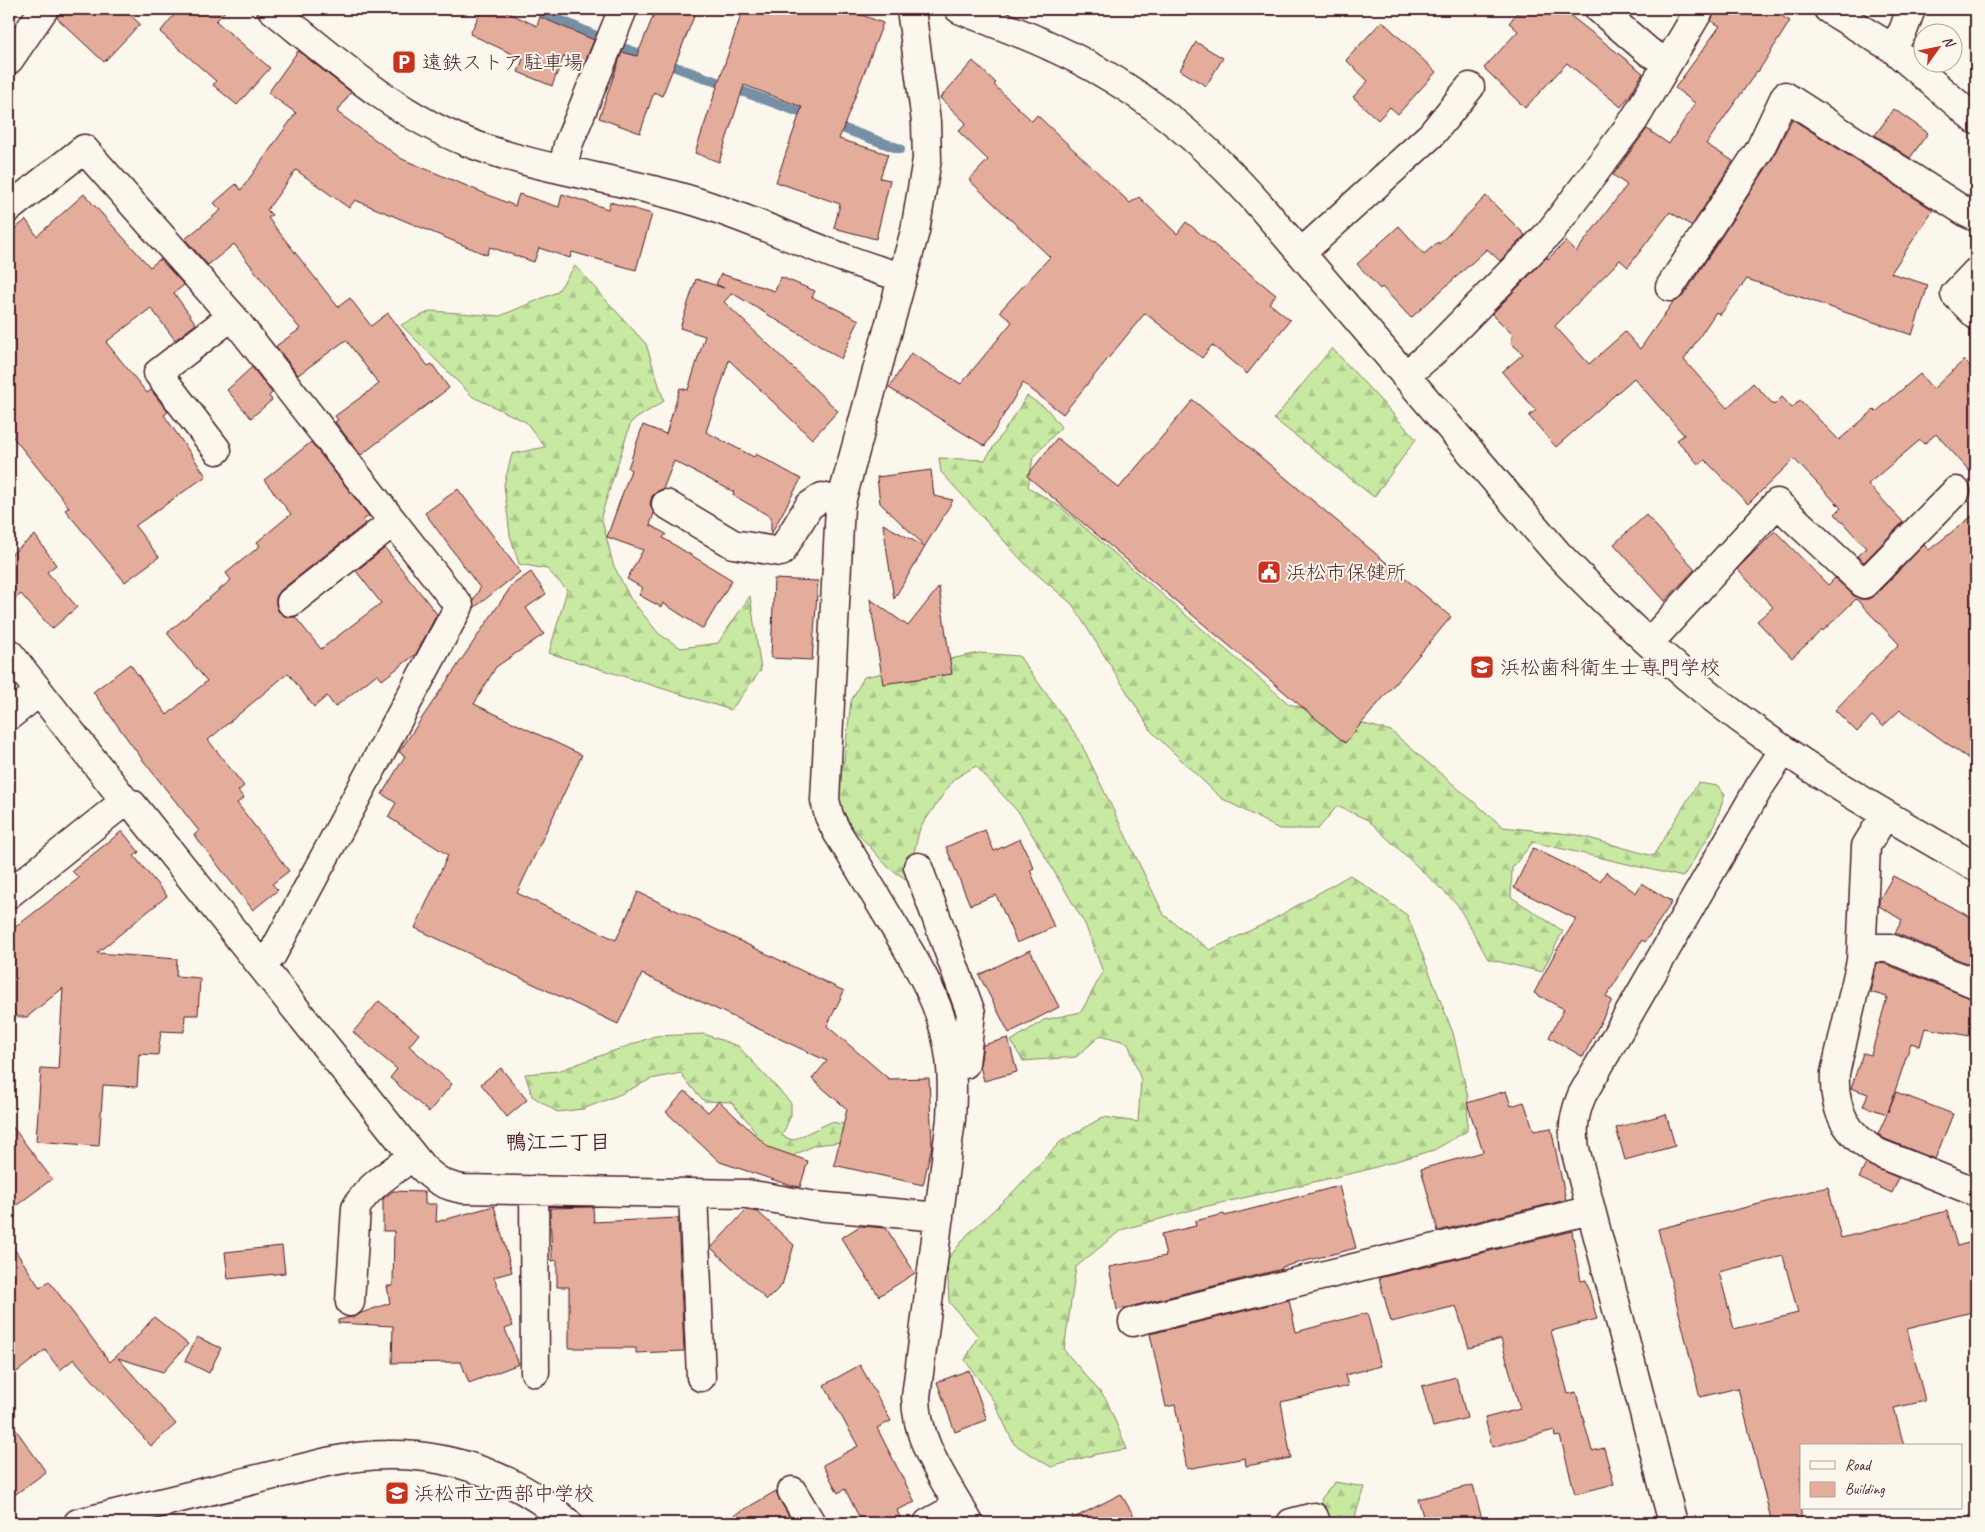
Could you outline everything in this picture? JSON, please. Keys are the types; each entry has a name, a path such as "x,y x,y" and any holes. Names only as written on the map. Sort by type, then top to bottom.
{"street":[{"path":"9,60 44,9"},
{"path":"272,9 360,80 394,104 466,142 504,155 651,189 712,207 876,270 902,277"},
{"path":"563,168 568,144 622,9"},
{"path":"911,9 927,141 924,177 915,231 841,502 825,800 829,816 837,832 920,970 934,998 944,1027 951,1065 953,1088 951,1119 916,1397 916,1414 926,1446 964,1514 928,1523"},
{"path":"958,9 1054,48 1094,68 1147,101 1203,145 1235,176 1557,553 1596,594 1649,643 1721,704 1784,750 1835,784 1976,868"},
{"path":"1599,9 1649,52 1668,63"},
{"path":"1405,376 1433,352 1550,232 1634,120 1700,9"},
{"path":"1828,9 1892,48 1976,120"},
{"path":"1892,48 1903,31 1911,9"},
{"path":"1301,253 1431,135 1470,87"},
{"path":"1670,288 1759,152 1785,96 1976,217"},
{"path":"9,208 84,149 232,316 459,606 272,955 260,964"},
{"path":"1976,272 1955,294 1976,315"},
{"path":"217,450 158,373 232,316"},
{"path":"1649,643 1777,503 1864,584 1956,491"},
{"path":"666,504 733,544 781,552 810,506 822,496 841,502"},
{"path":"291,602 393,522"},
{"path":"9,652 125,801 132,804 433,1179 447,1186 463,1189 747,1194 815,1206 939,1217"},
{"path":"9,716 40,692"},
{"path":"1673,1523 1575,1149 1572,1131 1575,1113 1582,1095 1760,786 1784,750"},
{"path":"9,894 125,801"},
{"path":"1885,814 1866,846 1861,961 1835,1073 1834,1089 1837,1106 1843,1120 1853,1134 1864,1145 1878,1154 1976,1192"},
{"path":"918,867 971,1013 965,1064 951,1065"},
{"path":"1862,947 1889,948 1976,984"},
{"path":"350,1302 356,1208 367,1192 413,1156"},
{"path":"534,1190 535,1372"},
{"path":"693,1194 701,1377"},
{"path":"1134,1322 1591,1210"},
{"path":"78,1523 327,1462 358,1456 388,1455 420,1456 481,1470 536,1498 568,1523"},
{"path":"792,1490 811,1523"},
{"path":"1291,1523 1314,1517 1316,1523"}],"green space":[{"path":"575,266 646,344 664,401 631,422 601,516 613,564 630,598 659,634 681,648 718,643 750,596 761,670 731,710 549,653 567,590 547,569 519,564 510,535 504,485 512,454 545,447 526,422 473,397 401,325 431,311 500,316 557,292"},
{"path":"1332,348 1416,439 1374,497 1274,419"},
{"path":"1027,396 1047,409 1061,427 1033,458 1028,487 1062,508 1289,704 1391,731 1503,827 1578,835 1653,856 1698,783 1718,786 1725,795 1712,831 1683,877 1533,842 1512,868 1511,897 1563,931 1542,972 1488,959 1457,904 1368,820 1337,806 1318,829 1279,829 1221,798 1152,732 1072,604 1027,566 941,472 939,458 985,460"},
{"path":"979,653 1019,656 1079,739 1164,915 1210,950 1270,921 1350,875 1407,915 1453,1033 1468,1097 1467,1131 1434,1150 1362,1171 1199,1208 1121,1230 1076,1267 1064,1350 1106,1399 1127,1449 1097,1454 1051,1467 1014,1444 993,1400 965,1360 978,1336 949,1302 947,1260 967,1235 1012,1193 1060,1142 1103,1117 1138,1122 1141,1080 1128,1043 1101,1035 1076,1057 1023,1061 1011,1041 1044,1020 1081,1012 1103,972 1085,924 1020,814 976,766 954,779 920,828 907,880 888,867 832,805 844,760 851,701 864,677"},
{"path":"704,1034 738,1046 791,1103 791,1115 782,1136 793,1140 831,1122 855,1126 852,1141 815,1145 782,1161 766,1151 750,1124 731,1102 704,1101 681,1073 651,1079 621,1094 583,1109 557,1112 532,1096 525,1074 558,1071 655,1036"},
{"path":"1335,1482 1364,1487 1353,1523 1328,1523 1321,1499"}],"building":[{"path":"59,9 124,9 140,24 104,62 57,18"},
{"path":"179,9 227,9 216,21 270,68 237,105 213,85 216,81 160,32"},
{"path":"482,9 500,9 537,26 540,17 594,40 584,64 564,56 552,86 518,72 523,59 470,34"},
{"path":"656,9 697,9 662,96 654,92 640,133 599,118 622,52 637,56"},
{"path":"743,9 846,9 883,23 839,139 888,154 880,178 890,180 876,239 834,228 840,204 776,182 802,107 744,85 719,162 695,153"},
{"path":"1520,9 1562,9 1643,73 1621,107 1567,63 1525,108 1484,68 1518,31 1509,23"},
{"path":"1716,9 1770,9 1790,21 1758,72 1706,144 1733,161 1692,226 1670,212 1628,267 1620,260 1555,326 1589,364 1625,332 1640,349 1673,302 1683,296 1772,159 1792,119 1933,210 1891,273 1928,285 1912,335 1747,279 1720,315 1716,312 1684,360 1727,408 1753,383 1774,405 1782,397 1792,408 1800,400 1839,440 1874,410 1876,412 1920,374 1933,389 1964,360 1976,372 1976,478 1936,434 1924,444 1920,440 1868,484 1903,522 1864,562 1857,556 1866,548 1835,514 1841,508 1794,459 1748,504 1705,460 1699,465 1677,440 1684,435 1634,378 1556,447 1529,416 1536,410 1502,372 1523,354 1511,343 1513,335 1492,314 1547,257 1548,259 1566,241 1576,252 1627,185 1613,175 1647,129 1669,144 1695,103 1675,88 1720,26 1711,21"},
{"path":"1382,21 1436,72 1398,114 1390,107 1378,120 1353,97 1368,81 1346,60"},
{"path":"1196,42 1223,58 1206,86 1180,70"},
{"path":"298,51 351,92 337,112 402,159 515,206 519,194 559,207 562,194 608,209 610,202 652,214 636,270 572,252 570,258 539,248 534,262 490,247 487,255 355,200 349,208 296,170 267,210 272,215 268,218 338,307 350,298 371,326 388,313 428,366 432,364 449,388 361,455 335,422 338,420 335,416 379,384 346,340 298,375 276,346 300,329 234,244 208,265 185,239 221,210 214,203 236,184 241,190 296,113 268,93"},
{"path":"973,61 996,83 994,85 1032,121 1037,115 1130,203 1139,197 1177,234 1186,222 1276,295 1269,303 1290,320 1247,374 1212,345 1202,358 1145,313 1063,414 1023,383 985,446 889,388 911,353 961,384 1012,322 1000,311 1050,257 969,180 988,160 958,131 966,123 940,98"},
{"path":"1894,109 1928,133 1910,158 1875,135"},
{"path":"84,194 150,267 160,259 184,285 174,293 196,324 175,340 151,308 106,342 147,393 151,390 168,412 164,415 206,476 135,526 159,557 125,582 65,510 69,507 9,432 9,233 26,220 37,236"},
{"path":"1486,196 1525,235 1500,261 1487,249 1411,318 1357,264 1399,226 1424,254 1438,242 1439,244"},
{"path":"721,274 775,291 781,277 815,291 812,297 859,320 841,359 732,293 724,302 838,411 812,439 729,360 706,432 754,457 756,454 801,479 771,534 771,517 733,495 734,492 674,461 663,489 652,496 650,504 654,513 650,525 666,534 663,538 732,580 703,629 663,603 661,607 639,595 643,588 627,579 643,550 607,537 631,470 628,468 643,425 666,434 680,388 688,390 705,336 680,328 696,279 724,288 716,284"},
{"path":"252,367 272,393 269,396 272,400 251,418 227,390"},
{"name":"浜松市保健所","path":"1193,400 1451,617 1345,743 1027,476 1057,438 1119,488"},
{"path":"311,442 369,516 363,520 366,523 281,590 276,597 278,611 286,617 295,617 321,649 381,603 356,571 385,548 437,614 416,654 382,680 377,674 335,707 327,696 314,707 288,673 208,740 244,786 238,791 244,798 237,803 289,871 272,884 278,890 253,910 194,835 199,831 142,759 93,692 130,664 167,715 207,681 167,633 231,580 226,573 260,546 257,542 291,514 264,480"},
{"path":"931,470 934,496 953,500 925,546 880,503 877,477"},
{"path":"458,489 520,572 474,608 473,601 480,588 425,513"},
{"path":"1976,513 1976,764 1900,710 1883,726 1872,716 1857,732 1835,710 1899,644 1856,599 1792,658 1757,621 1773,607 1737,569 1775,531 1828,585 1835,578 1854,596 1860,599 1868,599 1875,595 1924,545 1929,550"},
{"path":"1646,515 1695,569 1665,601 1614,544"},
{"path":"883,524 925,547 894,599"},
{"path":"35,535 56,565 47,572 77,607 52,629 21,594 9,604 9,556"},
{"path":"531,572 546,594 526,608 544,634 496,667 474,704 582,755 517,893 616,940 638,892 844,991 827,1026 889,1079 929,1078 932,1145 923,1185 834,1165 847,1109 812,1079 827,1061 642,974 618,1024 415,928 448,855 388,817 396,803 382,794 405,756 399,752 512,585"},
{"path":"774,579 818,581 812,660 771,658"},
{"path":"939,587 952,674 883,684 870,599 908,626"},
{"path":"985,830 994,851 1020,839 1034,868 1030,870 1054,927 1017,943 996,895 970,905 946,847"},
{"path":"122,831 139,852 134,856 167,896 97,953 177,959 176,976 200,978 198,1015 185,1015 184,1032 161,1031 158,1055 139,1054 137,1087 103,1085 99,1146 36,1141 41,1068 58,1069 63,988 27,1017 17,1017 9,1006 9,932 79,878 72,871"},
{"path":"1533,848 1600,881 1606,872 1636,893 1642,883 1672,902 1645,942 1642,940 1606,997 1612,1000 1583,1057 1549,1037 1564,1009 1534,993 1576,919 1514,888"},
{"path":"1893,876 1976,920 1976,967 1895,933 1902,920 1879,906 1879,900"},
{"path":"1030,950 1059,1007 1009,1033 979,975"},
{"path":"1877,963 1886,964 1976,999 1976,1037 1925,1028 1920,1046 1911,1043 1888,1112 1896,1092 1953,1114 1935,1159 1885,1139 1878,1134 1887,1114 1863,1106 1868,1094 1851,1088 1863,1053 1871,1055 1887,997 1870,992"},
{"path":"379,1001 419,1034 409,1046 452,1084 429,1112 390,1078 397,1069 353,1032"},
{"path":"1008,1038 1017,1072 984,1081 980,1066 983,1045"},
{"path":"501,1068 527,1100 507,1117 481,1084"},
{"path":"685,1091 708,1112 719,1101 768,1147 808,1161 800,1187 720,1162 666,1112"},
{"path":"1506,1091 1511,1106 1524,1102 1534,1131 1551,1128 1566,1200 1438,1231 1421,1169 1483,1152 1467,1103"},
{"path":"1666,1114 1675,1146 1625,1160 1616,1128"},
{"path":"9,1122 52,1179 9,1211"},
{"path":"1866,1164 1899,1178 1892,1193 1859,1178"},
{"path":"1339,1186 1356,1248 1282,1267 1282,1269 1117,1310 1109,1267 1166,1256 1161,1234 1196,1226 1195,1221 1224,1214 1225,1216"},
{"path":"1828,1187 1841,1238 1947,1211 1957,1246 1976,1241 1976,1311 1907,1328 1925,1401 1894,1408 1903,1444 1800,1444 1801,1523 1772,1523 1738,1388 1700,1397 1658,1229","holes":["1783,1256 1798,1313 1734,1329 1719,1272"]},
{"path":"393,1191 425,1192 425,1204 437,1204 436,1222 494,1206 512,1272 494,1277 513,1326 505,1329 519,1364 469,1383 461,1362 392,1363 393,1326 338,1323 338,1320 356,1316 390,1303 387,1286 393,1286 394,1231 383,1231 383,1199"},
{"path":"593,1207 594,1222 678,1218 684,1351 636,1353 636,1348 569,1348 569,1287 557,1287 557,1260 552,1261 550,1208"},
{"path":"746,1210 758,1212 794,1245 782,1285 767,1300 711,1248"},
{"path":"860,1226 886,1228 915,1273 879,1296 841,1238"},
{"path":"1572,1231 1581,1281 1586,1280 1597,1319 1551,1331 1568,1394 1576,1392 1592,1451 1604,1448 1614,1484 1575,1494 1560,1436 1555,1437 1554,1430 1492,1447 1485,1418 1520,1409 1501,1339 1469,1348 1456,1306 1391,1322 1379,1278"},
{"path":"9,1241 40,1288 49,1281 110,1362 135,1339 154,1317 188,1344 163,1372 118,1358 176,1424 151,1446 74,1359 60,1370 45,1350 9,1378"},
{"path":"282,1246 285,1273 228,1279 225,1252"},
{"path":"1289,1300 1296,1332 1367,1313 1381,1366 1345,1375 1348,1386 1281,1402 1291,1458 1246,1466 1245,1458 1187,1469 1175,1405 1166,1407 1150,1334"},
{"path":"197,1337 221,1348 209,1373 185,1361"},
{"path":"860,1365 891,1421 877,1428 915,1502 897,1510 902,1523 862,1523 845,1489 838,1493 823,1465 858,1446 824,1385"},
{"path":"969,1370 987,1420 955,1432 937,1382"},
{"path":"1456,1377 1467,1418 1433,1427 1422,1386"},
{"path":"9,1420 46,1472 9,1499"},
{"path":"1473,1485 1483,1523 1425,1523 1418,1499"},
{"path":"776,1491 793,1523 721,1523"},
{"path":"1121,1494 1138,1523 1064,1523"}],"waterway":[{"path":"535,9 594,35"},
{"path":"626,49 813,117"},
{"path":"831,124 900,149"}],"place":[{"name":"遠鉄ストア駐車場","path":"404,62"},
{"name":"浜松市保健所","path":"1269,572"},
{"name":"浜松歯科衛生士専門学校","path":"1482,667"},
{"name":"浜松市立西部中学校","path":"397,1493"}],"district":[{"name":"鴨江二丁目","path":"558,1142"}]}
